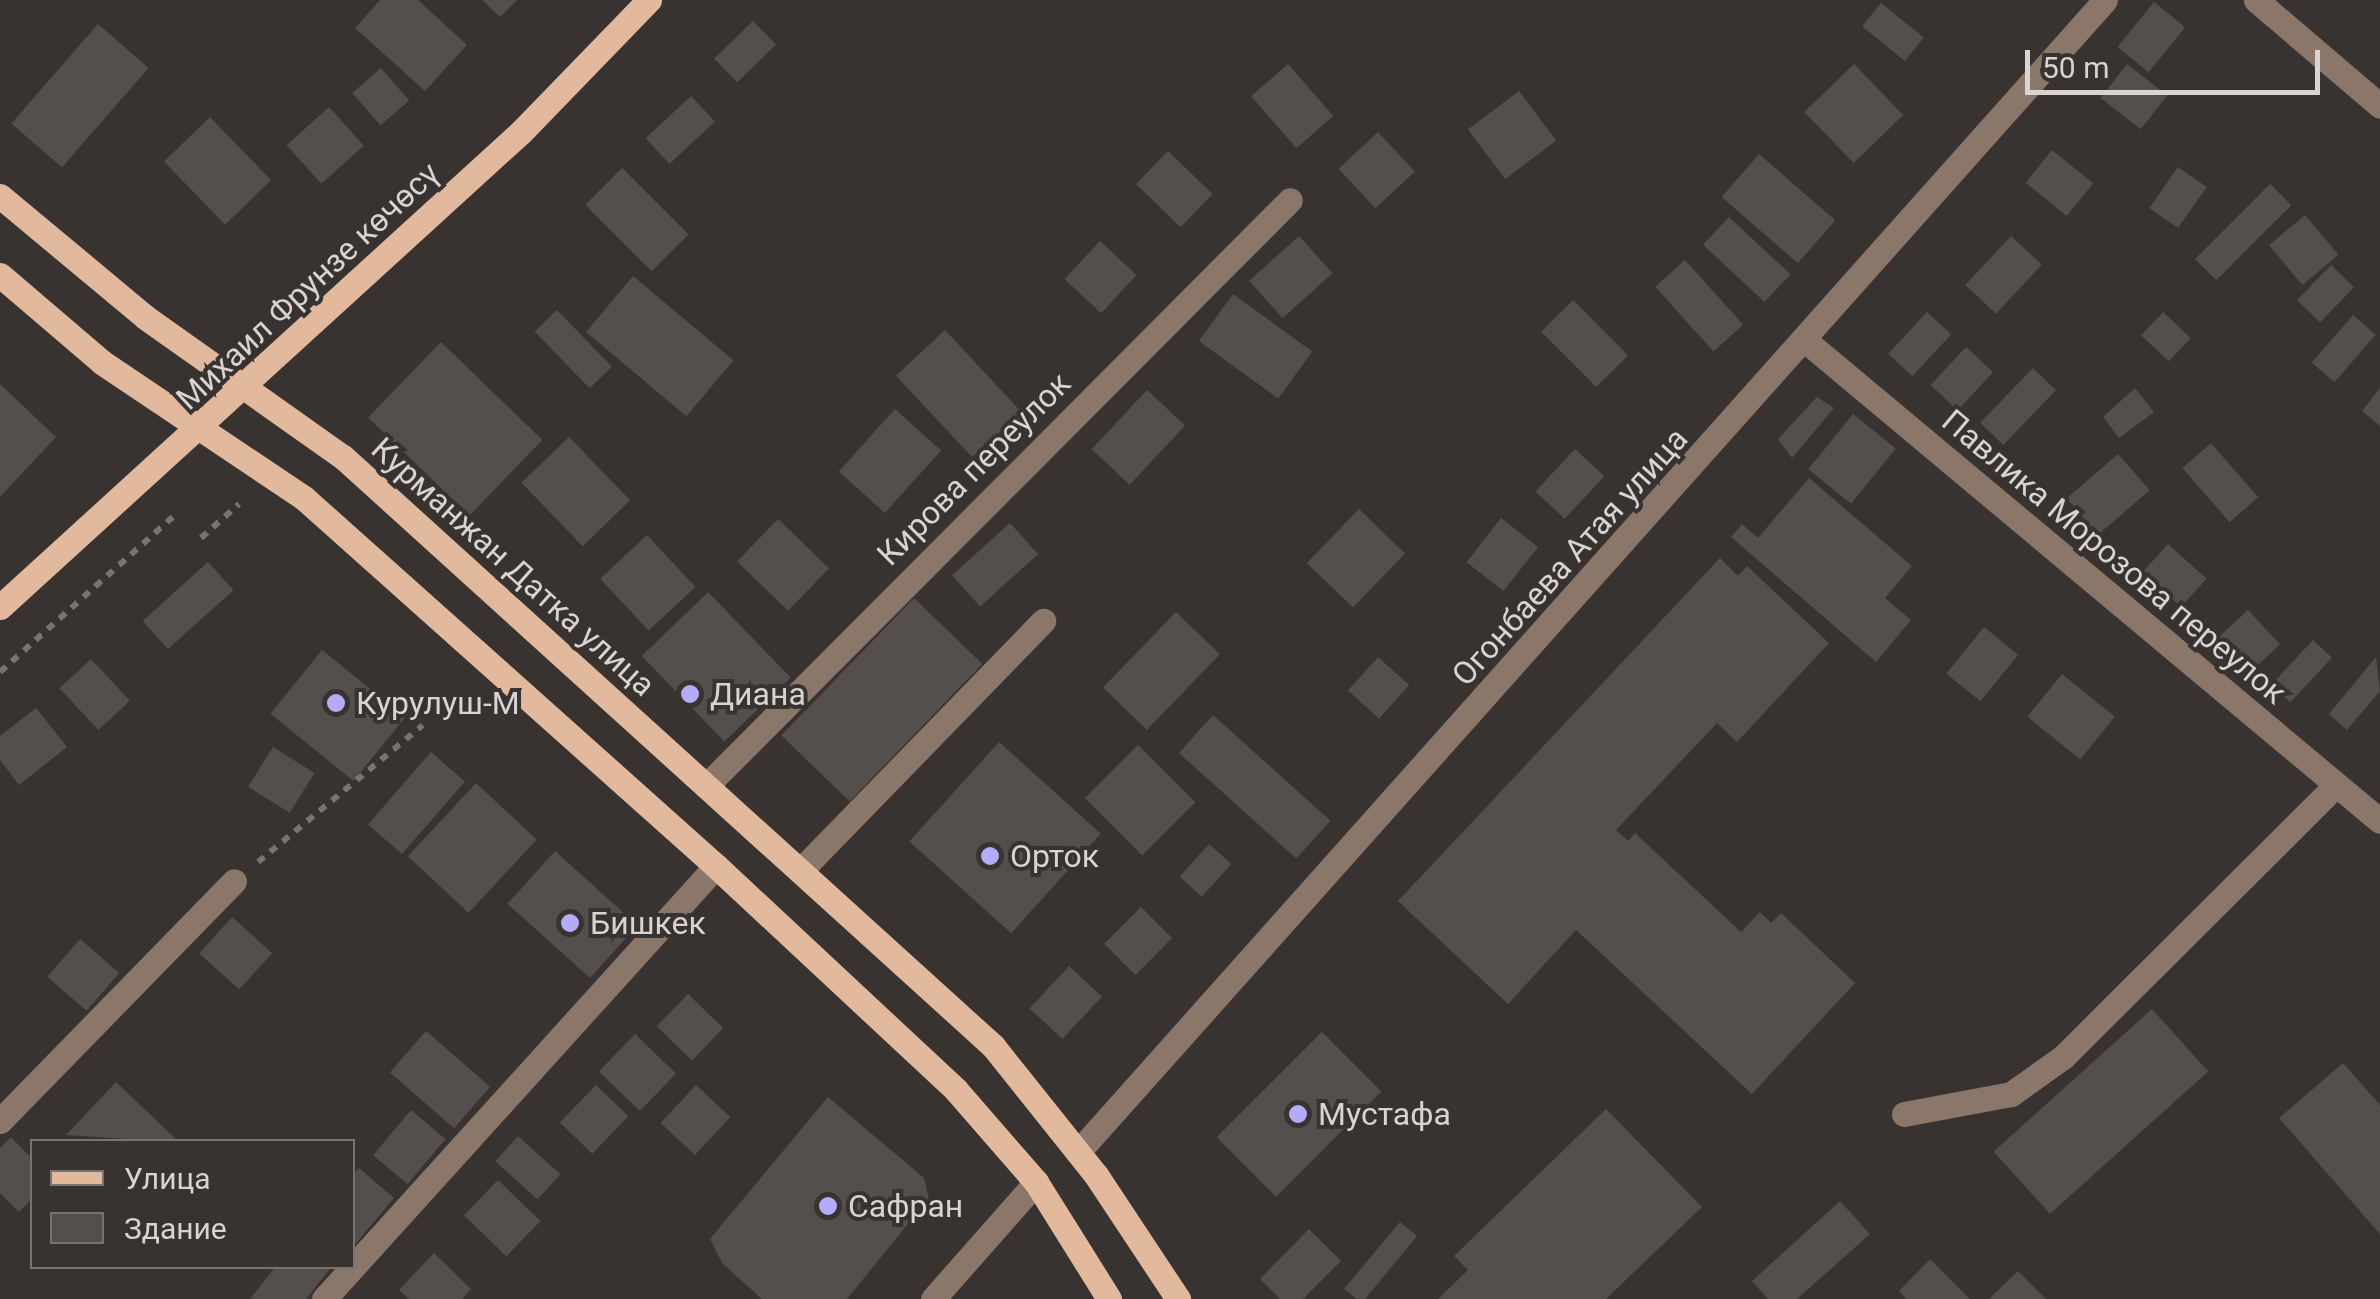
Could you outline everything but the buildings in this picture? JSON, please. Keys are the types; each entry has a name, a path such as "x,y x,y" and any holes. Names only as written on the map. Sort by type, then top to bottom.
{"main road":[{"name":"Михаил Фрунзе көчөсү","path":"0,608 202,429 521,132 649,0"},
{"name":"Курманжан Датка улица","path":"0,196 246,388 343,458 993,1046 1078,1152 1178,1299"},
{"path":"0,276 104,363 304,498 716,866 956,1090 1036,1182 1109,1299"}],"street":[{"name":"Огонбаева Атая улица","path":"1078,1152 1807,342 2105,0"},
{"path":"2256,0 2380,106"},
{"name":"Кирова переулок","path":"706,786 1290,200"},
{"name":"Павлика Морозова переулок","path":"1807,342 2380,821"},
{"path":"800,870 1043,621"},
{"path":"1904,1114 2010,1094 2062,1057 2336,785"},
{"path":"355,1265 716,866"},
{"path":"0,1122 234,882"},
{"path":"933,1299 1036,1182"},
{"path":"324,1299 351,1269"}],"path":[{"path":"202,538 239,504"},
{"path":"0,672 175,515"},
{"path":"234,882 423,726"}],"place":[{"name":"Диана","path":"690,694"},
{"name":"Курулуш-М","path":"336,703"},
{"name":"Орток","path":"990,856"},
{"name":"Бишкек","path":"570,923"},
{"name":"Мустафа","path":"1298,1114"},
{"name":"Сафран","path":"828,1206"}]}
